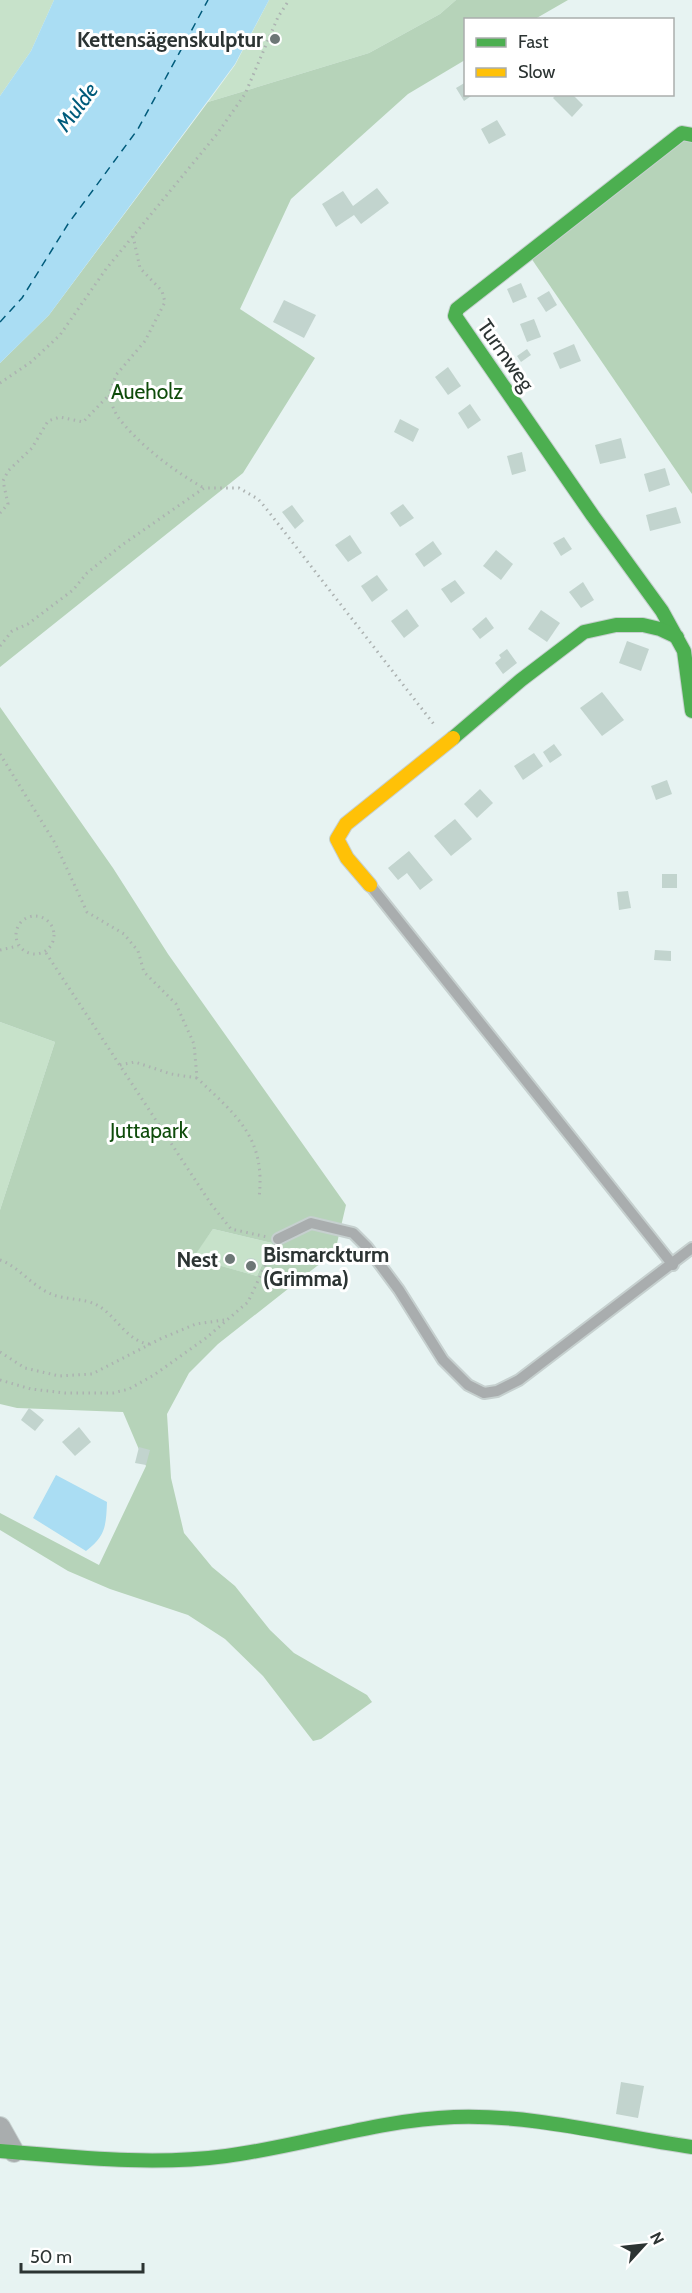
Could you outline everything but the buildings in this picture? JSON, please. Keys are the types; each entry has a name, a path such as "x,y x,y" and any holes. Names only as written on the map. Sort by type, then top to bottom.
{"street":[{"name":"Turmweg","path":"692,135 682,133 634,169 457,309 455,316 579,496 662,611 684,651 692,711"},
{"path":"370,885 347,858 337,839 346,824 448,742 520,680 584,632 616,625 643,625 660,629 676,637"},
{"path":"0,2127 7,2152 121,2160 171,2161 227,2156 387,2124 454,2117 547,2122 692,2147"}],"lane":[{"path":"370,885 673,1265"},
{"path":"278,1239 311,1223 353,1233 367,1247 399,1290 442,1360 468,1385 484,1393 497,1391 519,1380 673,1265 692,1248"}],"path":[{"path":"0,383 30,362 60,335 106,269 210,143 245,94 278,17 289,0"},
{"path":"0,513 8,504 3,481 8,471 32,448 48,421 60,417 83,422 109,395 116,375 146,341 165,302 162,291 140,268 133,236"},
{"path":"109,395 117,416 182,476 204,488 239,488 258,499 448,742"},
{"path":"0,646 12,631 28,624 73,591 87,573 122,545 204,488"},
{"path":"0,754 55,843 87,912 124,934 138,951 144,972 176,1004 194,1044 196,1078"},
{"path":"0,950 18,946 31,955 46,953 55,940 52,925 40,916 25,918 16,931 18,946"},
{"path":"0,1380 31,1389 65,1393 112,1393 129,1389 154,1375 206,1338 248,1302 278,1239 231,1229 211,1204 46,953"},
{"path":"119,1065 135,1062 171,1074 196,1078 237,1116 255,1144 262,1176 259,1198"},
{"path":"0,1260 6,1262 32,1284 52,1294 97,1305 139,1342 151,1344"},
{"path":"0,1352 25,1368 58,1376 92,1374 196,1324 225,1320"}],"green space":[{"path":"0,0 54,0 31,51 0,96"},
{"path":"269,0 456,0 440,14 369,53 208,102 235,65"},
{"name":"Aueholz","path":"456,0 568,0 537,18 464,18 464,61 408,94 291,199 240,309 315,358 243,473 0,667 0,363 49,315 208,102 369,53 440,14"},
{"path":"692,131 692,494 531,258"},
{"name":"Juttapark","path":"0,707 113,868 168,954 346,1205 334,1256 317,1266 218,1344 189,1373 167,1414 171,1478 184,1533 212,1567 235,1586 270,1630 294,1653 367,1695 372,1702 321,1739 313,1741 263,1676 225,1639 188,1615 110,1589 68,1571 0,1530 0,1513 99,1565 146,1466 123,1412 17,1408 0,1404 0,1210 55,1042 0,1022","holes":["213,1229 272,1243 257,1276 193,1258"]},
{"path":"0,1022 55,1042 0,1210"},
{"path":"213,1229 272,1243 257,1276 192,1258"}],"water":[{"name":"Mulde","path":"54,0 269,0 235,64 141,191 49,315 0,363 0,96 31,51"},
{"path":"56,1475 107,1502 104,1530 93,1546 86,1551 33,1518"}],"ferry route":[{"path":"0,322 22,298 68,224 138,129 208,0"}],"traffic: fast":[{"path":"692,135 682,133 457,309 455,316 593,516 662,611 684,651 692,711"},
{"path":"453,738 521,680 584,632 616,625 643,625 660,629 677,637"},
{"path":"0,2151 113,2160 198,2159 255,2152 397,2123 454,2117 544,2122 692,2147"}],"traffic: slow":[{"path":"370,885 347,858 337,839 346,824 453,738"}],"place":[{"name":"Kettensägenskulptur","path":"275,39"},
{"name":"Nest","path":"230,1259"},
{"name":"Bismarckturm (Grimma)","path":"251,1266"}]}
